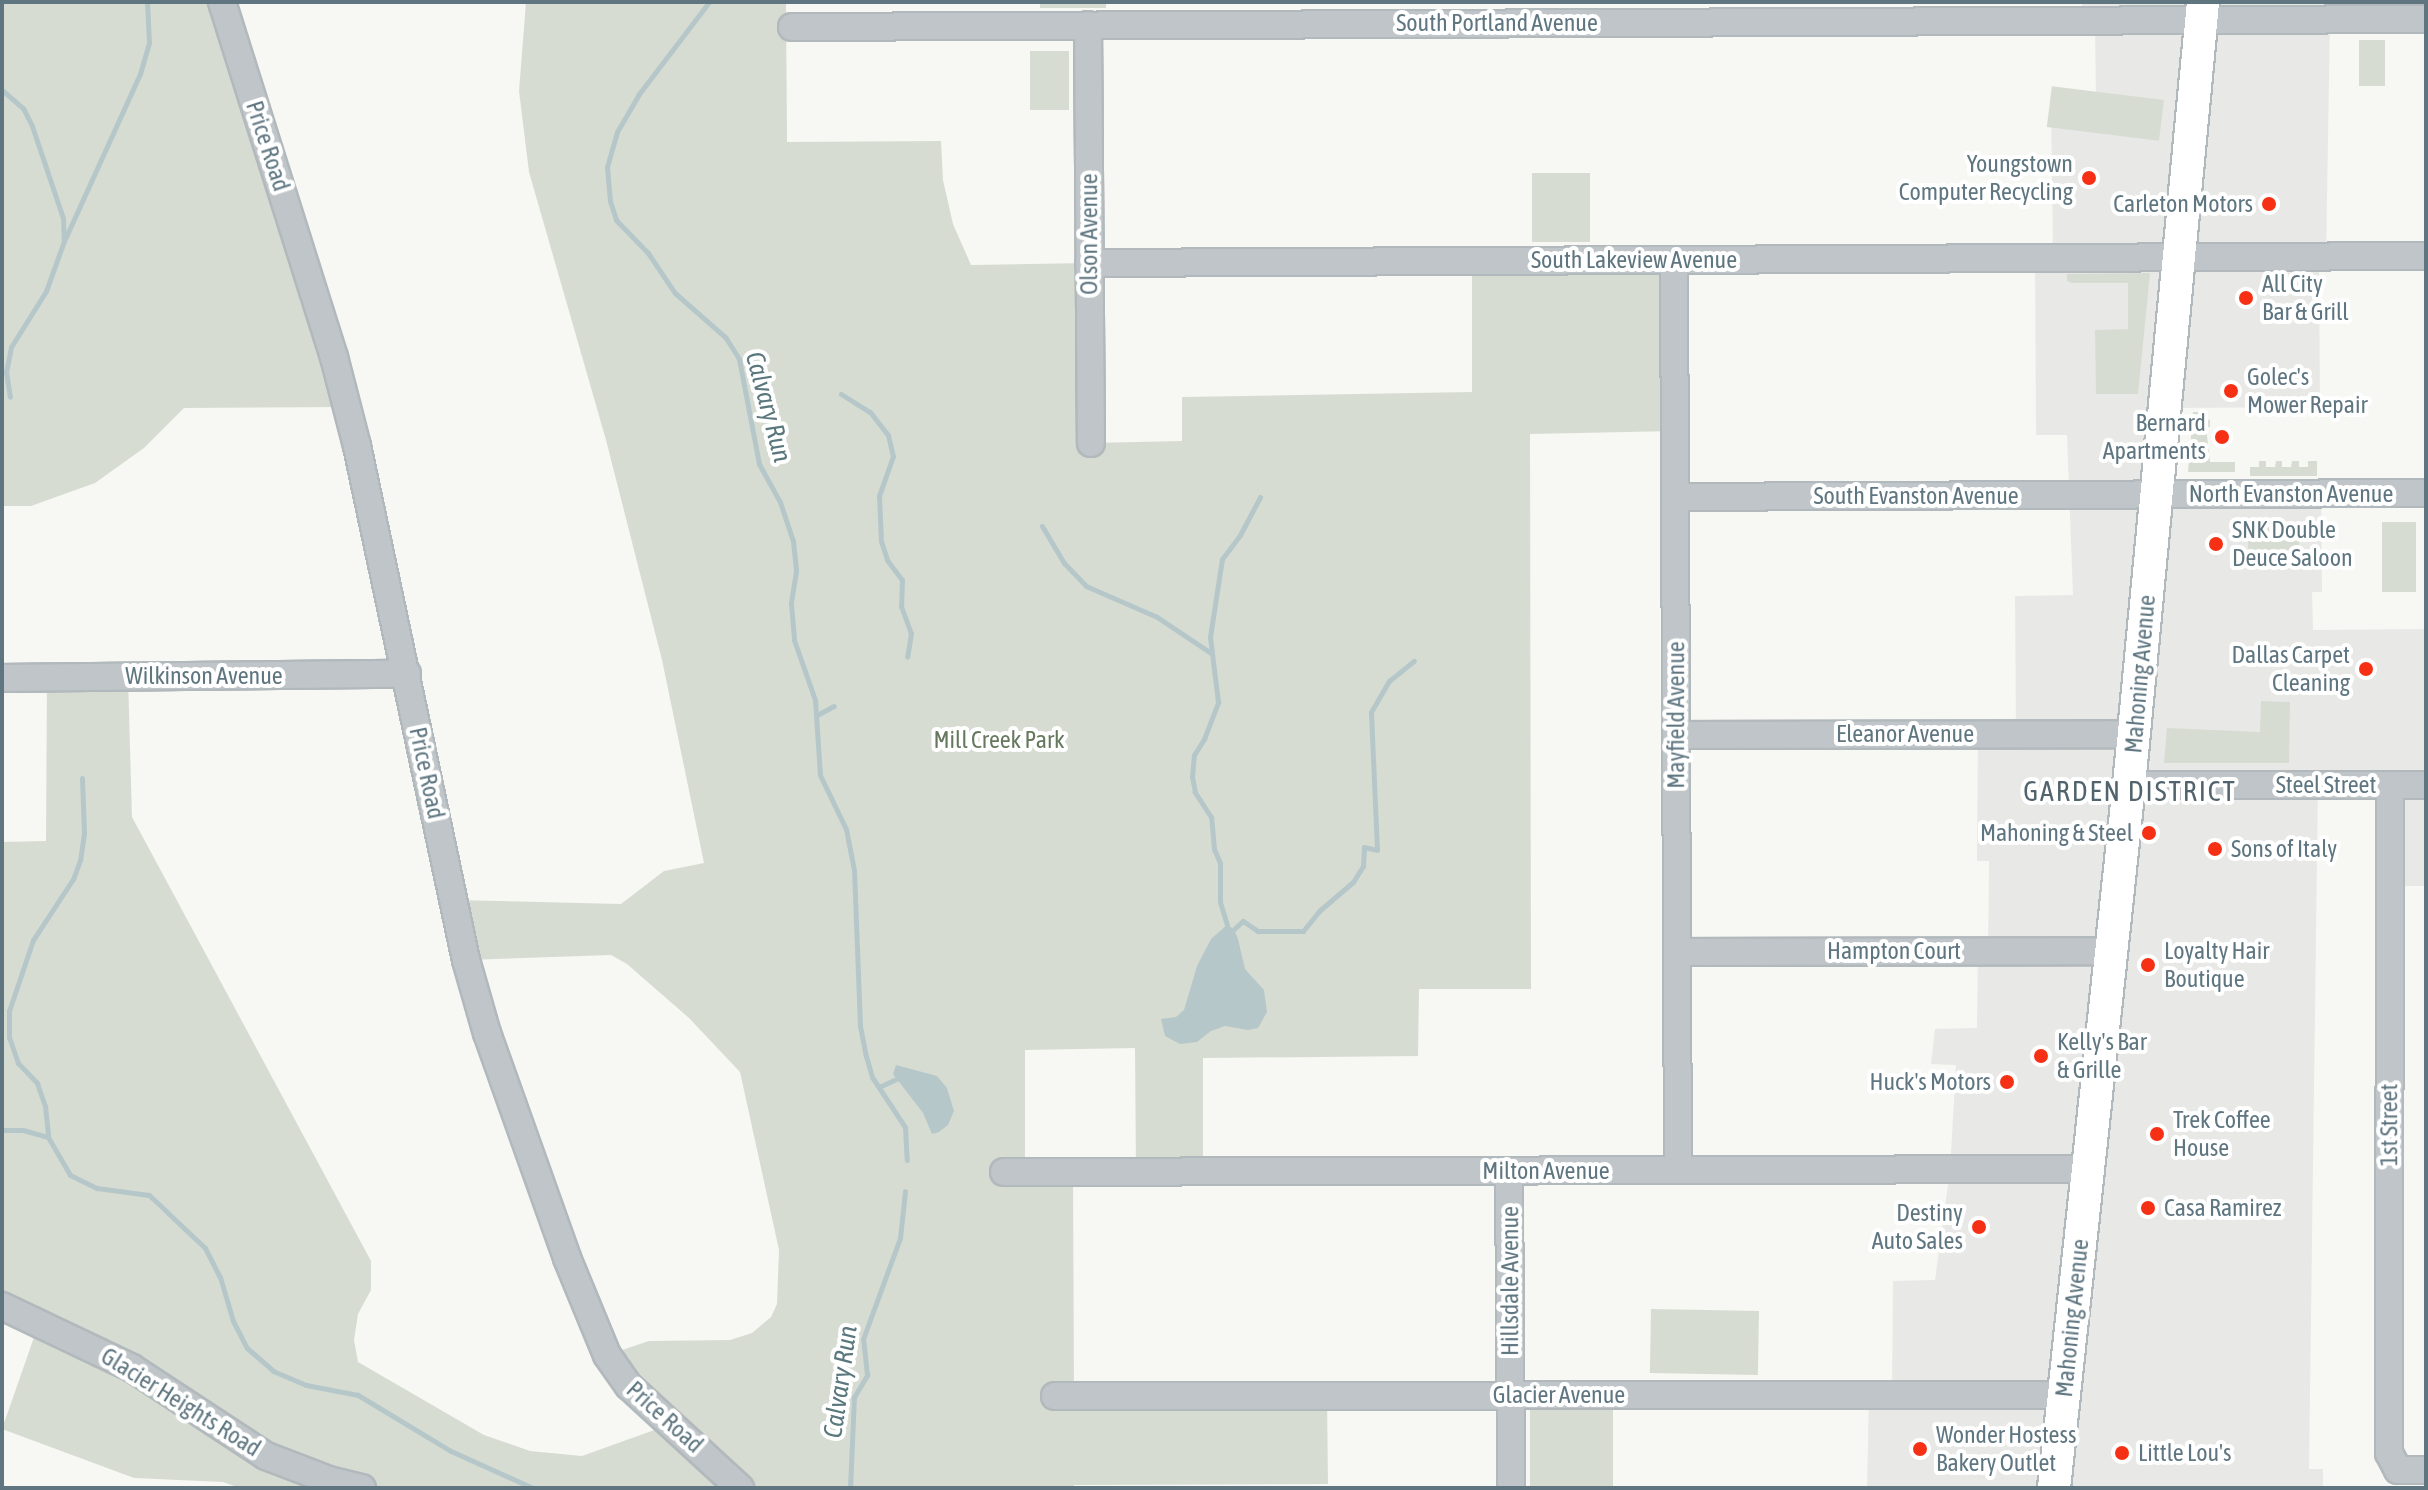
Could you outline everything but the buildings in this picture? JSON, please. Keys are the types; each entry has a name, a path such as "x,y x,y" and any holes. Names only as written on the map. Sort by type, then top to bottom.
{"main road":[{"name":"Mahoning Avenue","path":"2054,1488 2129,785 2202,11"}],"street":[{"name":"Price Road","path":"222,2 334,357 357,446 466,960 482,1019 567,1258 618,1372 740,1488"},
{"name":"South Portland Avenue","path":"792,27 2202,11 2426,19"},
{"name":"Olson Avenue","path":"1088,25 1091,443"},
{"name":"South Lakeview Avenue","path":"1089,263 2426,256"},
{"name":"Mayfield Avenue","path":"1674,260 1678,1170"},
{"name":"North Evanston Avenue","path":"2156,495 2426,493"},
{"name":"South Evanston Avenue","path":"1675,497 2156,495"},
{"name":"Wilkinson Avenue","path":"2,678 407,674"},
{"name":"Eleanor Avenue","path":"1676,735 2134,734"},
{"name":"Steel Street","path":"2129,785 2426,785"},
{"name":"1st Street","path":"2390,785 2389,1453 2393,1465 2404,1471 2426,1470"},
{"name":"Hampton Court","path":"1677,952 2112,951"},
{"name":"Milton Avenue","path":"1004,1172 2088,1169"},
{"name":"Hillsdale Avenue","path":"1509,1171 1511,1488"},
{"name":"Glacier Heights Road","path":"2,1306 132,1368 266,1456 329,1480 362,1488"},
{"name":"Glacier Avenue","path":"1055,1396 2064,1395"}],"shaded area":[{"path":"2082,2 2357,2 2357,19 2330,20 2326,257 2319,257 2320,407 2165,408 2156,494 2321,494 2322,592 2312,592 2313,630 2426,629 2426,886 2390,886 2390,785 2318,785 2309,1469 2323,1469 2323,1488 1867,1488 1869,1395 1892,1394 1893,1281 1935,1280 1950,1170 1956,1065 1931,1064 1935,1029 1977,1028 1978,951 1988,950 1989,870 1989,861 1977,861 1978,734 2016,734 2015,596 2073,595 2067,435 2036,435 2035,258 2053,257 2051,102 2096,101 2095,21 2082,21"},
{"path":"1227,925 1234,929 1245,969 1264,990 1267,1012 1258,1028 1248,1030 1225,1026 1211,1031 1197,1042 1180,1044 1165,1036 1161,1019 1176,1017 1184,1010 1197,966 1211,939"},
{"path":"896,1065 937,1076 947,1088 954,1111 948,1125 939,1132 932,1134 923,1113 893,1074"}],"green space":[{"path":"2,2 222,2 347,407 184,408 144,448 95,483 31,506 2,506"},
{"name":"Mill Creek Park","path":"526,2 786,2 787,142 941,141 943,180 953,224 971,265 1089,263 1091,443 1182,441 1182,397 1472,392 1472,261 1674,260 1675,431 1530,434 1531,989 1419,989 1418,1056 1203,1058 1203,1172 1136,1172 1135,1048 1025,1050 1025,1172 1073,1172 1074,1396 1327,1396 1328,1484 1074,1485 1073,1488 240,1488 223,1482 134,1478 2,1429 39,1323 2,1306 2,842 46,841 47,678 128,677 132,817 371,1261 371,1290 358,1314 354,1340 358,1362 484,1435 530,1451 582,1456 671,1424 607,1355 649,1341 730,1340 752,1333 771,1317 777,1304 779,1250 740,1072 689,1018 627,964 611,955 466,960 454,900 621,904 664,871 704,863 662,660 606,440 529,172 519,91"},
{"path":"1040,2 1106,2 1106,8 1040,8"},
{"path":"2359,40 2385,40 2385,86 2359,86"},
{"path":"1030,51 1069,51 1069,110 1030,110"},
{"path":"2052,86 2164,100 2159,141 2047,127"},
{"path":"1532,173 1590,173 1590,242 1532,242"},
{"path":"2150,273 2138,394 2096,394 2095,330 2128,329 2128,283 2072,283 2067,281 2067,274"},
{"path":"2193,412 2206,412 2206,419 2210,420 2210,427 2206,427 2210,462 2235,462 2235,472 2188,472"},
{"path":"2259,461 2266,461 2266,467 2275,467 2276,461 2282,461 2282,467 2291,467 2292,461 2299,461 2299,467 2308,467 2308,461 2317,461 2317,476 2250,476 2250,467 2259,467"},
{"path":"2382,522 2416,522 2416,592 2382,592"},
{"path":"2248,527 2299,527 2299,567 2259,567 2259,561 2248,561"},
{"path":"2261,701 2290,702 2289,763 2164,763 2167,728 2260,732"},
{"path":"1651,1309 1759,1311 1758,1375 1650,1373"},
{"path":"1530,1408 1613,1408 1613,1488 1530,1488"}],"waterway":[{"path":"65,239 140,74 149,43 147,2"},
{"name":"Calvary Run","path":"709,2 639,94 617,132 607,167 610,201 616,220 648,253 675,293 726,338 739,359 759,464 780,502 793,541 796,571 791,604 794,640 815,700 820,775 846,829 854,870 860,1026 866,1056 872,1077 905,1127 907,1160"},
{"path":"2,90 23,108 32,126 63,218 64,241 46,291 11,347 6,372 10,397"},
{"path":"841,394 870,412 888,435 893,456 879,496 881,541 887,560 902,580 901,606 911,633 907,657"},
{"path":"1227,925 1220,902 1220,863 1214,849 1211,817 1195,792 1192,777 1194,755 1204,739 1218,702 1210,637 1222,559 1240,535 1260,497"},
{"path":"1042,526 1064,563 1086,586 1157,617 1211,653"},
{"path":"1234,929 1243,921 1258,931 1303,931 1319,911 1353,882 1363,866 1364,847 1377,850 1371,712 1389,681 1414,661"},
{"path":"817,715 834,706"},
{"path":"82,778 84,833 80,860 73,879 33,940 9,1011 9,1037 18,1063 37,1083 45,1106 48,1137 70,1175 97,1188 149,1195 205,1248 220,1277 233,1321 247,1348 273,1371 306,1385 358,1395 451,1451 533,1488"},
{"path":"879,1087 896,1079"},
{"path":"2,1130 23,1130 48,1137"},
{"name":"Calvary Run","path":"850,1488 854,1397 867,1375 863,1339 900,1238 905,1191"}],"place":[{"name":"Youngstown Computer Recycling","path":"2089,178"},
{"name":"Carleton Motors","path":"2269,204"},
{"name":"All City Bar & Grill","path":"2246,298"},
{"name":"Golec's Mower Repair","path":"2231,391"},
{"name":"Bernard Apartments","path":"2222,437"},
{"name":"SNK Double Deuce Saloon","path":"2216,544"},
{"name":"Dallas Carpet Cleaning","path":"2366,669"},
{"name":"Mahoning & Steel","path":"2149,833"},
{"name":"Sons of Italy","path":"2215,849"},
{"name":"Loyalty Hair Boutique","path":"2148,965"},
{"name":"Kelly's Bar & Grille","path":"2041,1056"},
{"name":"Huck's Motors","path":"2007,1082"},
{"name":"Trek Coffee House","path":"2157,1134"},
{"name":"Casa Ramirez","path":"2148,1208"},
{"name":"Destiny Auto Sales","path":"1979,1227"},
{"name":"Wonder Hostess Bakery Outlet","path":"1920,1449"},
{"name":"Little Lou's","path":"2122,1453"}],"district":[{"name":"GARDEN DISTRICT","path":"2130,791"}]}
